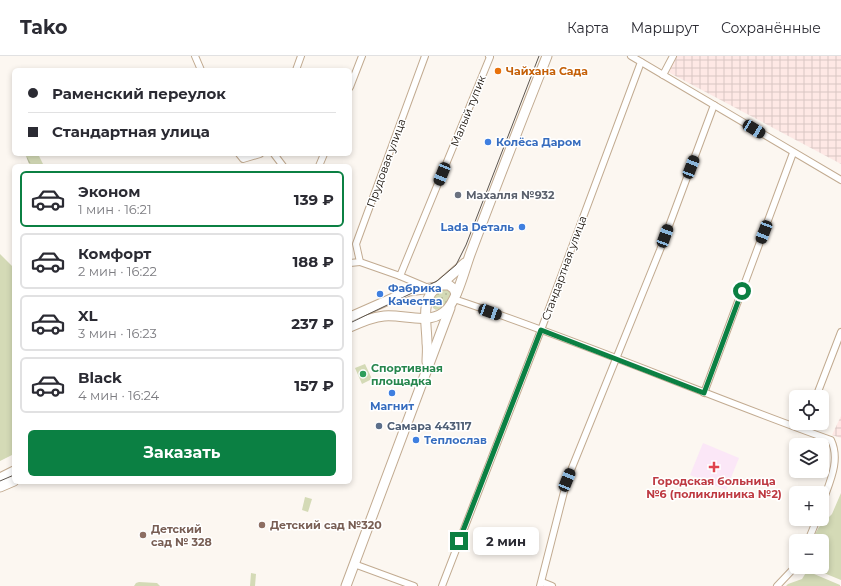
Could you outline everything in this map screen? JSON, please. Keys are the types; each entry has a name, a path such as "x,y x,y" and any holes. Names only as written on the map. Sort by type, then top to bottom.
{"main road":[{"path":"346,586 467,260 547,56"},
{"path":"426,373 428,342 425,318 428,302 439,286 467,260"},
{"path":"352,316 405,292 426,287 449,285 454,289 452,302 440,314 425,318 376,316 352,326"},
{"path":"428,302 430,309 434,313 438,314 452,302"},
{"path":"0,478 12,472"},
{"path":"0,487 12,482"}],"street":[{"path":"195,56 200,68"},
{"path":"297,68 301,56"},
{"path":"352,82 362,56"},
{"name":"Прудовая улица","path":"360,262 356,244 425,56"},
{"name":"Малый тупик","path":"400,276 490,56"},
{"path":"631,56 841,180"},
{"path":"663,75 673,56"},
{"name":"Стандартная улица","path":"442,586 541,330 641,62"},
{"path":"552,586 541,584 567,480 660,250 714,105"},
{"path":"704,393 793,153"},
{"path":"241,156 243,159 253,156"},
{"path":"352,263 360,262 426,287"},
{"path":"452,302 541,330 704,393 789,421"},
{"path":"819,390 841,332"},
{"path":"812,430 831,440 835,448 835,467 828,486"},
{"path":"354,564 414,586"},
{"path":"777,586 789,573"}],"shaded area":[{"path":"677,56 841,56 841,164 668,72"},
{"path":"841,416 841,438 832,435"},
{"name":"Городская больница №6 (поликлиника №2)","path":"703,443 739,458 726,490 690,475"}],"green space":[{"path":"26,156 39,156 43,164 29,164"},
{"path":"0,254 12,266 12,455 0,461"},
{"path":"444,287 452,292 444,307 436,310 433,308 431,303"},
{"name":"Спортивная площадка","path":"365,364 372,379 362,384 355,368"},
{"path":"841,493 841,580 826,574 829,574 829,534 815,534 820,526 829,526 829,517 832,514"},
{"path":"305,497 312,499 308,512 302,510"},
{"path":"251,573 256,574 255,586 250,586"},
{"path":"805,574 814,574 840,586 786,586 802,579"},
{"path":"139,582 157,583 160,586 134,586"}],"tram line":[{"path":"352,322 437,281 456,265 466,245 539,56"},
{"path":"0,481 12,476"}],"place":[{"name":"Чайхана Сада","path":"498,71"},
{"name":"Колёса Даром","path":"488,142"},
{"name":"Махалля №932","path":"458,195"},
{"name":"Lada Dеталь","path":"522,227"},
{"name":"Фабрика Качества","path":"380,294"},
{"name":"Спортивная площадка","path":"363,374"},
{"name":"Магнит","path":"392,393"},
{"name":"Самара 443117","path":"379,426"},
{"name":"Теплослав","path":"416,440"},
{"name":"Городская больница №6 (поликлиника №2)","path":"714,467"},
{"name":"Детский сад №320","path":"262,525"},
{"name":"Детский сад № 328","path":"143,535"}],"route":[{"path":"459,541 541,330 704,393 742,291"}]}
